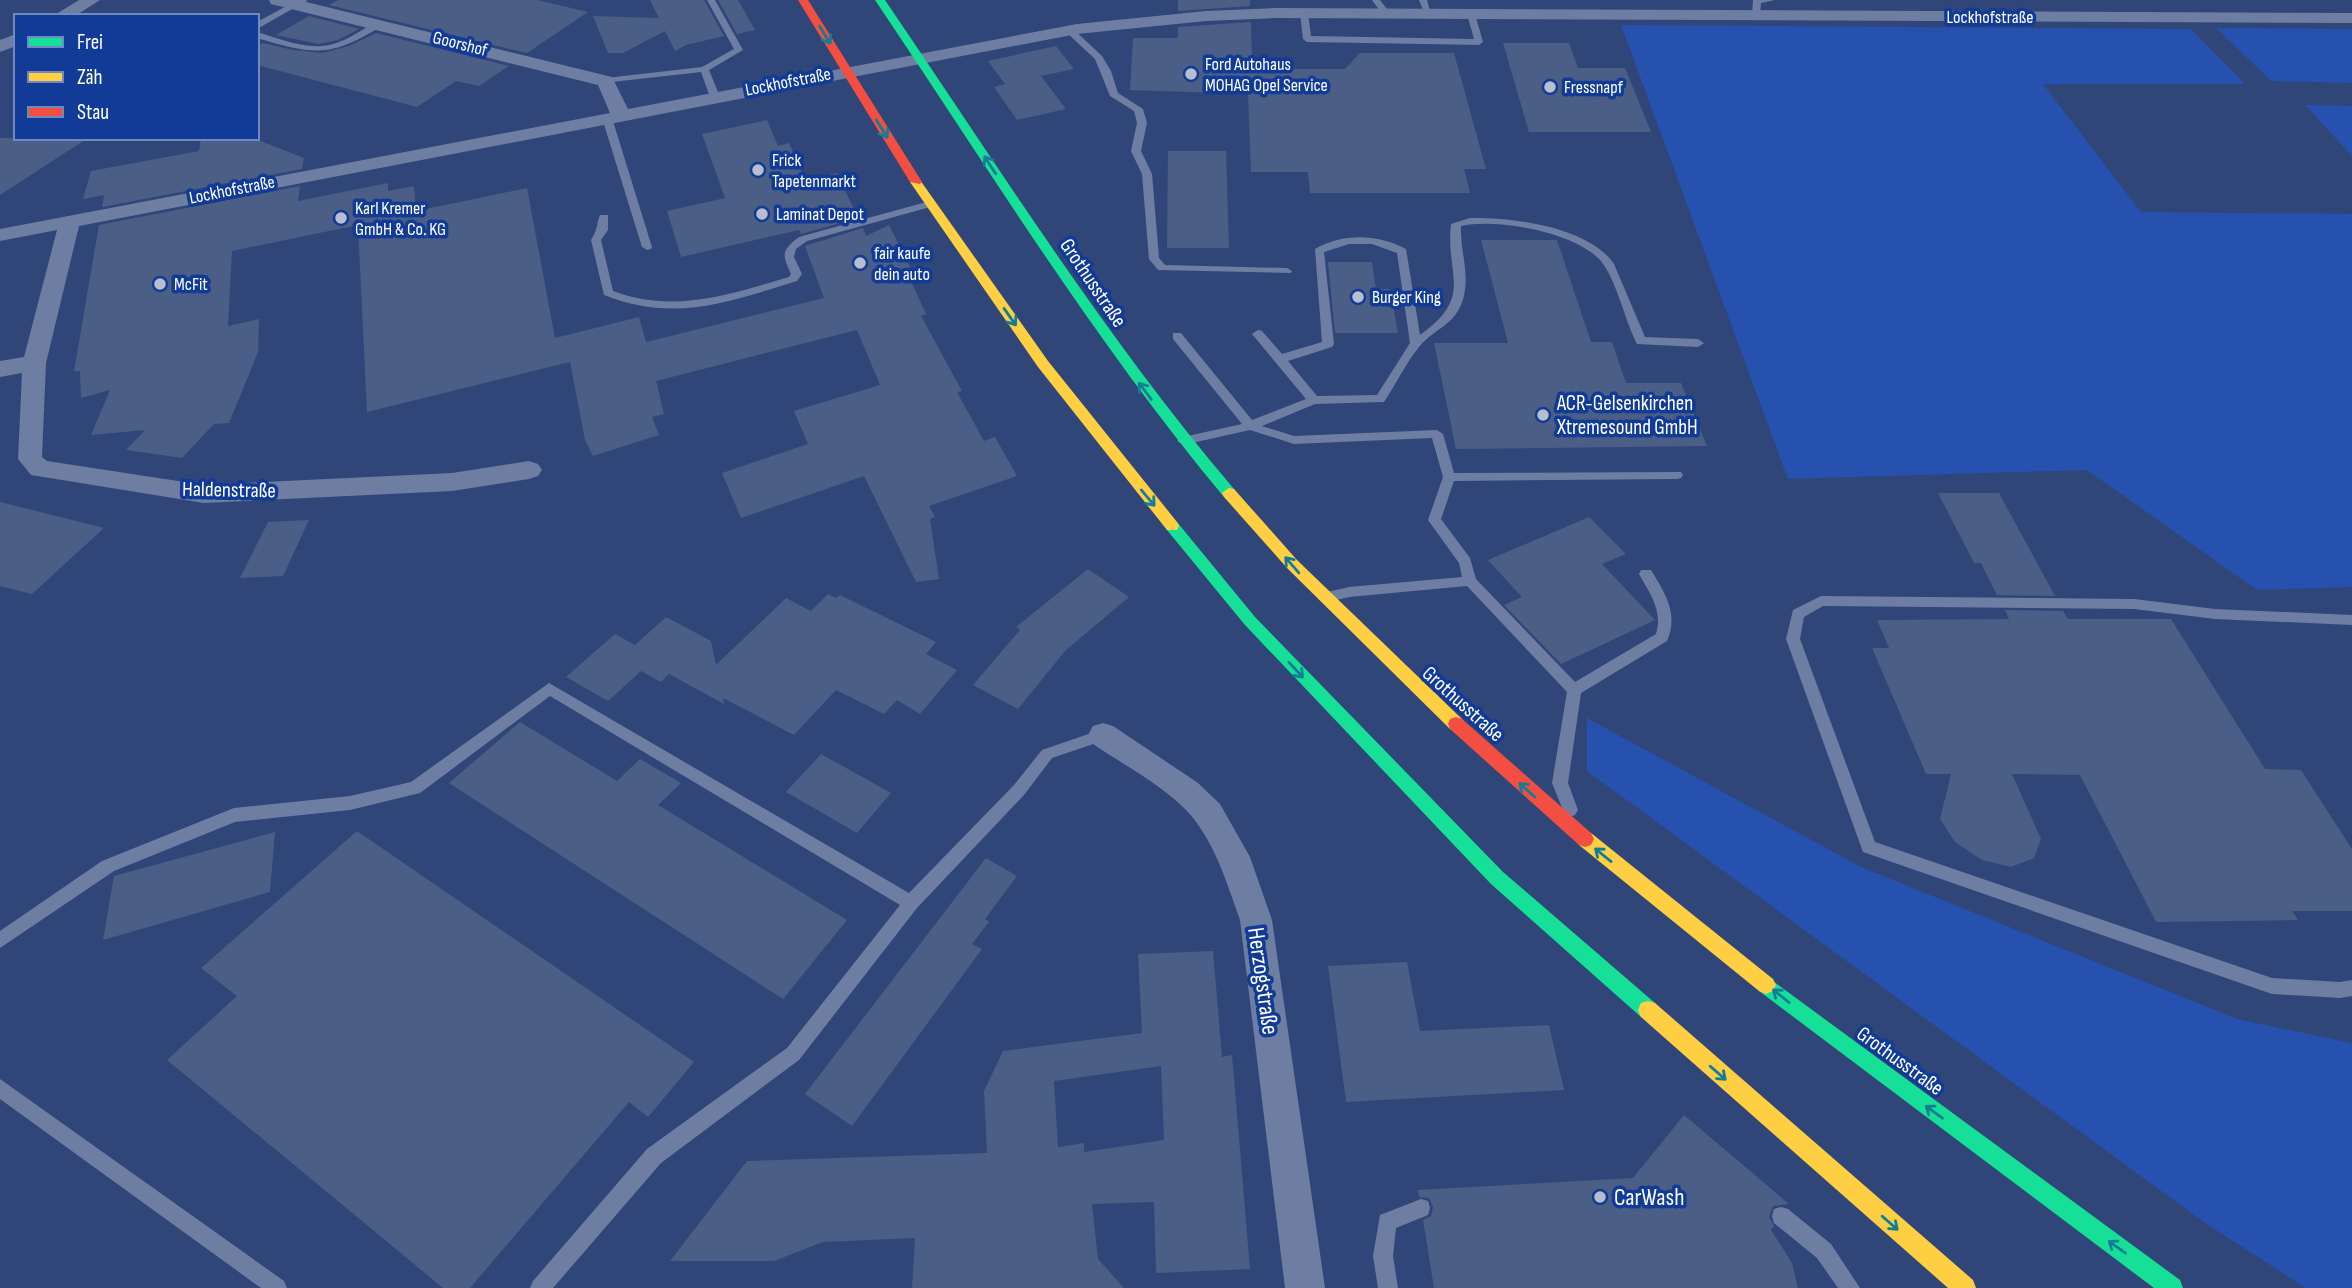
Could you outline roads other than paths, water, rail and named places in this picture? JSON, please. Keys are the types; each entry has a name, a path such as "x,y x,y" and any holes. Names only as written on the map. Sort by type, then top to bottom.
{"main road":[{"path":"803,0 930,204 1043,365 1125,470 1251,621 1312,688 1497,878 1964,1288"},
{"name":"Grothusstraße","path":"880,0 1091,320 1182,441 1322,598 1437,709 1578,835 1834,1039 2172,1288"}],"street":[{"path":"65,14 92,0"},
{"name":"Goorshof","path":"277,0 300,2 606,81"},
{"name":"Lockhofstraße","path":"0,234 1069,30 1206,16 1381,7 1425,7 1471,14 1583,7 1756,15 2352,18"},
{"path":"606,81 614,117"},
{"name":"Haldenstraße","path":"70,221 34,363 30,458 40,469 204,494 452,482 529,470"},
{"path":"0,369 34,363"},
{"name":"Herzogstraße","path":"1103,735 1187,792 1209,814 1234,857 1256,920 1305,1288"}],"lane":[{"path":"606,81 704,69 738,50 711,0"},
{"path":"1756,15 1757,2 1771,0"},
{"path":"259,25 300,2"},
{"path":"1304,13 1307,39 1479,42 1471,14"},
{"path":"259,37 310,50 327,51 379,24"},
{"path":"1069,30 1102,62 1109,89 1117,100 1138,108 1142,123 1136,151 1147,174 1154,259 1162,268 1287,271"},
{"path":"704,69 715,97"},
{"path":"614,117 647,247"},
{"path":"604,217 603,230 596,240 608,293 623,301 667,307 696,304 793,279 797,274 789,257 792,248 803,239 930,204"},
{"path":"1182,441 1250,426 1314,400 1380,399 1416,343 1438,328 1458,306 1462,279 1455,232 1456,224 1467,219 1510,224 1567,236 1592,246 1606,260 1641,341 1698,343"},
{"path":"1280,359 1328,344 1319,251 1332,242 1388,242 1402,251 1416,343"},
{"path":"1258,334 1314,400"},
{"path":"1177,336 1250,426 1294,440 1437,434 1449,477 1434,520 1465,562 1470,581 1574,690"},
{"path":"1449,477 1677,475"},
{"path":"1574,690 1662,637 1668,623 1665,606 1646,574"},
{"path":"1322,598 1349,592 1470,581"},
{"path":"2352,620 2214,614 2134,604 1822,601 1798,614 1793,639 1869,847 2272,986 2340,990 2352,988"},
{"path":"0,940 108,866 234,815 350,803 415,788 550,690 911,903"},
{"path":"1574,690 1560,783 1578,835"},
{"path":"540,1288 654,1156 793,1054 911,903 1019,790 1047,754 1103,735"},
{"path":"0,1088 277,1288"},
{"path":"1388,1288 1382,1256 1387,1222 1421,1208"},
{"path":"1782,1216 1824,1251 1850,1288"}],"place":[{"name":"Ford Autohaus MOHAG Opel Service","path":"1191,74"},
{"name":"Fressnapf","path":"1550,87"},
{"name":"Frick Tapetenmarkt","path":"758,170"},
{"name":"Laminat Depot","path":"762,214"},
{"name":"Karl Kremer GmbH & Co. KG","path":"341,218"},
{"name":"fair kaufe dein auto","path":"860,263"},
{"name":"McFit","path":"160,284"},
{"name":"Burger King","path":"1358,297"},
{"name":"ACR-Gelsenkirchen Xtremesound GmbH","path":"1543,415"},
{"name":"CarWash","path":"1600,1197"}]}
